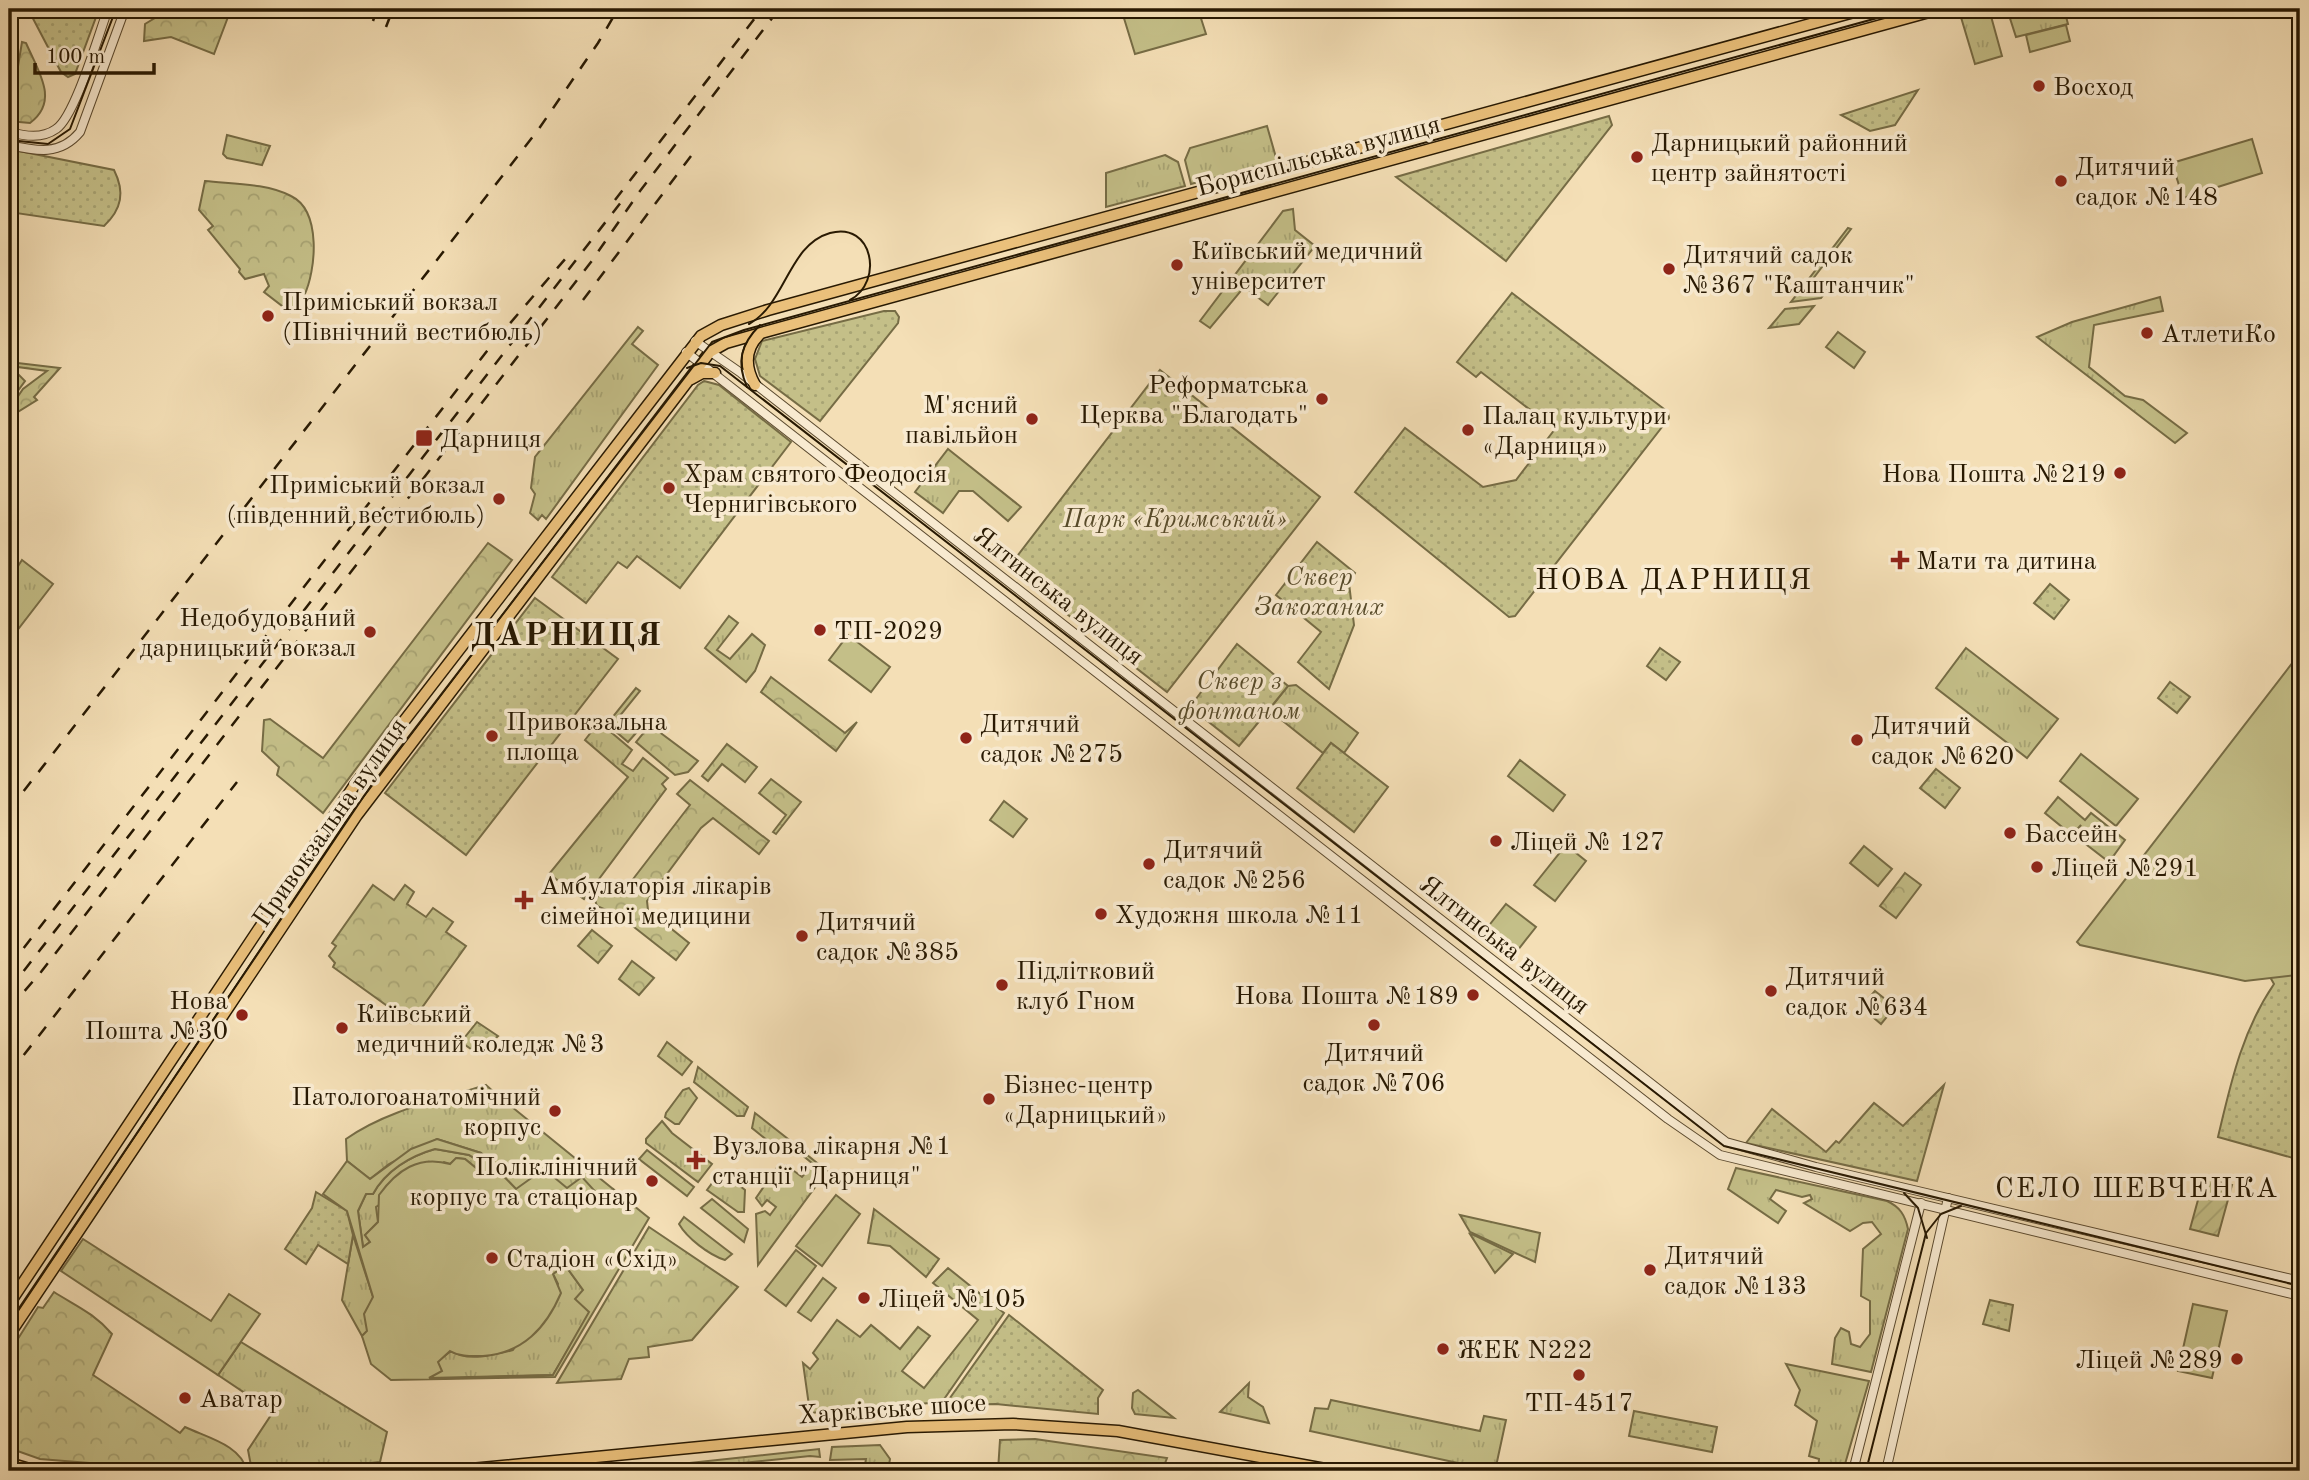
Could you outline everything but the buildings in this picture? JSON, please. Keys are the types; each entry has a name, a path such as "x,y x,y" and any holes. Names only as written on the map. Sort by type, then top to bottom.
{"main road":[{"name":"Бориспільська вулиця","path":"695,341 709,330 768,310 1865,9"},
{"name":"Бориспільська вулиця","path":"710,352 726,343 761,333 1940,9"},
{"path":"755,385 747,357 751,345 761,333"},
{"name":"Привокзальна вулиця","path":"9,1304 354,786 695,341"},
{"name":"Привокзальна вулиця","path":"9,1335 357,815 710,352"},
{"path":"686,383 702,373 715,373"},
{"name":"Харківське шосе","path":"450,1471 817,1434 907,1427 1013,1424 1118,1431 1336,1471"},
{"path":"9,1462 36,1471"}],"street":[{"path":"9,132 33,136 55,130 62,125 72,106 108,9"},
{"path":"9,145 53,151 66,146 80,132 125,9"},
{"name":"Ялтинська вулиця","path":"695,341 755,385 1627,1066 1735,1146 2300,1281"},
{"name":"Ялтинська вулиця","path":"686,352 1708,1148 1729,1159 2300,1296"},
{"path":"1853,1471 1921,1205 1922,1192"},
{"path":"1885,1471 1948,1198"}],"green space":[{"path":"28,9 99,9 75,74 68,77 61,72"},
{"path":"176,9 231,9 214,54 171,37 144,41 145,24 155,18 169,17"},
{"path":"1147,9 1198,9 1206,34 1135,54 1123,15"},
{"path":"1989,9 2002,56 1975,64 1960,14"},
{"path":"2007,9 2064,9 2068,24 2016,37"},
{"path":"2066,25 2070,41 2030,52 2026,35"},
{"path":"22,42 26,43 36,64 45,95 44,105 30,123 9,121"},
{"path":"1918,90 1895,125 1870,131 1841,115"},
{"path":"1609,116 1612,125 1506,261 1396,177"},
{"path":"1267,126 1277,161 1191,184 1185,160 1190,148"},
{"path":"227,135 270,146 262,165 227,158 223,154"},
{"path":"2252,139 2262,173 2183,198 2172,163"},
{"path":"9,149 114,170 120,186 120,200 115,213 104,226 9,212"},
{"path":"1165,155 1178,162 1185,186 1106,207 1106,173"},
{"path":"205,181 249,185 282,192 301,204 308,214 314,242 311,272 304,296 290,312 264,292 269,286 264,274 245,279 208,230 213,226 199,210"},
{"path":"1293,209 1295,230 1315,246 1268,305 1244,287 1210,328 1200,321 1283,211"},
{"path":"1848,228 1851,229 1809,284 1821,293 1826,287 1828,289 1821,298 1791,302"},
{"path":"1512,293 1668,412 1669,418 1515,616 1509,617 1355,492 1405,428 1483,487 1516,480 1555,429 1481,372 1476,377 1457,362"},
{"path":"2160,297 2163,311 2094,325 2089,367 2125,396 2143,400 2187,433 2175,443 2037,337 2072,322"},
{"path":"1814,306 1799,324 1769,328 1785,309"},
{"path":"884,311 895,311 899,317 898,323 820,421 760,376 755,359 762,341"},
{"path":"638,327 643,331 632,344 658,365 546,519 542,515 538,520 530,513 535,494 531,488 535,457"},
{"path":"1838,332 1865,352 1854,368 1826,347"},
{"path":"9,362 60,368 34,397 37,400 16,413 12,405 23,389 47,371 10,366 25,381 9,403"},
{"name":"Парк «Кримський»","path":"1160,370 1320,497 1167,692 1008,568"},
{"path":"704,381 719,385 791,442 680,588 637,556 627,568 618,562 586,603 552,577 698,385"},
{"path":"948,449 1021,507 1008,521 973,491 959,491 943,513 915,492"},
{"name":"Сквер Закоханих","path":"1317,542 1355,573 1349,583 1354,625 1329,689 1298,662 1321,632 1276,595"},
{"path":"488,543 512,560 323,813 277,775 279,767 262,751 264,720 270,719 323,758"},
{"path":"22,560 53,584 9,641 9,580"},
{"path":"2050,584 2069,600 2054,619 2034,603"},
{"path":"535,598 618,659 466,855 385,793"},
{"path":"729,616 738,623 717,650 730,659 752,634 765,645 755,671 746,682 705,648"},
{"path":"848,635 890,667 871,692 829,660"},
{"name":"Сквер з фонтаном","path":"1237,644 1288,686 1239,746 1190,707"},
{"path":"1660,648 1680,662 1666,680 1647,666"},
{"path":"1966,648 2058,719 2027,758 1936,688"},
{"path":"2300,653 2300,980 2296,975 2245,981 2080,945 2077,942"},
{"path":"2300,657 2300,1160 2218,1137 2246,1039 2274,984 2270,977"},
{"path":"771,677 845,733 857,722 836,751 761,692"},
{"path":"2170,682 2190,697 2177,713 2158,698"},
{"path":"1296,685 1358,733 1344,753 1331,743 1323,753 1269,710 1288,686"},
{"path":"636,688 640,691 618,718 636,733 628,742 607,724"},
{"path":"599,722 632,750 622,764 633,771 643,758 668,778 662,784 666,789 584,899 549,874 628,777 585,740"},
{"path":"650,725 698,761 688,772 675,775 636,742"},
{"path":"1331,743 1388,787 1354,832 1297,788"},
{"path":"727,744 757,767 745,782 722,764 708,781 702,776"},
{"path":"2081,754 2138,799 2116,826 2060,781"},
{"path":"1520,760 1565,795 1553,811 1508,776"},
{"path":"1936,769 1960,788 1945,808 1920,788"},
{"path":"771,779 801,802 776,834 773,832 786,815 759,793"},
{"path":"690,780 769,841 759,854 713,818 701,828 647,901 648,910 689,943 676,960 620,916 597,906 595,900 606,886 620,896 690,805 677,794"},
{"path":"2058,797 2085,820 2091,813 2125,840 2109,862 2074,835 2081,825 2072,835 2045,813"},
{"path":"1004,801 1027,819 1013,837 990,820"},
{"path":"1566,845 1586,861 1555,901 1534,885"},
{"path":"1864,846 1892,869 1878,886 1850,863"},
{"path":"1905,873 1921,885 1896,918 1880,906"},
{"path":"373,885 394,900 405,885 414,892 407,904 426,917 433,908 453,922 446,932 466,946 411,1023 333,967 335,963 329,956 336,946 332,943"},
{"path":"1506,904 1536,927 1517,951 1487,928"},
{"path":"592,930 612,946 598,963 578,946"},
{"path":"632,961 654,978 639,995 619,979"},
{"path":"1875,991 1895,1007 1881,1024 1861,1007"},
{"path":"477,1022 498,1036 478,1054 461,1042"},
{"path":"667,1042 692,1062 682,1075 658,1056"},
{"path":"698,1067 748,1107 744,1116 737,1116 694,1082"},
{"path":"486,1085 613,1189 601,1198 567,1188 516,1189 481,1153 437,1139 389,1164 370,1179 347,1161 346,1139 362,1129 414,1107"},
{"path":"1944,1085 1917,1181 1746,1143 1772,1109 1826,1152 1836,1141 1839,1143 1874,1103 1903,1126"},
{"path":"689,1088 697,1098 679,1124 675,1124 665,1117 666,1113 683,1090"},
{"path":"755,1113 797,1146 792,1155 784,1154 752,1128"},
{"path":"662,1121 672,1133 712,1164 698,1182 646,1143 646,1139"},
{"name":"Стадіон «Схід»","path":"437,1139 481,1153 516,1189 544,1169 567,1188 582,1177 601,1198 613,1189 649,1218 555,1377 391,1380 371,1364 362,1336 367,1331 364,1314 373,1297 347,1211 323,1194 347,1161 370,1179 411,1149","holes":["435,1149 469,1155 482,1163 476,1168 465,1159 456,1158 450,1164 419,1163 401,1172 379,1195 378,1222 365,1235 370,1242 363,1247 358,1211 366,1194 373,1194 384,1178 399,1166","565,1265 583,1290 575,1299 589,1312 553,1375 429,1378 442,1371 438,1362 450,1351 466,1356 497,1354 510,1350 531,1336 555,1306 561,1293 553,1274"]},
{"path":"435,1149 469,1155 482,1162 476,1168 465,1159 457,1158 450,1164 444,1162 376,1207 378,1222 365,1235 370,1242 363,1247 358,1211 366,1194 373,1194 385,1178 400,1166"},
{"path":"647,1150 694,1187 687,1196 639,1159"},
{"path":"801,1150 827,1171 758,1265 756,1214 765,1211 770,1215 776,1207 767,1200 762,1206 756,1198 778,1166 786,1165 802,1177 813,1164 802,1155"},
{"path":"1736,1168 1887,1201 1901,1212 1908,1229 1871,1372 1832,1364 1835,1338 1841,1328 1849,1332 1851,1344 1860,1347 1870,1334 1870,1301 1861,1296 1863,1249 1881,1234 1872,1222 1863,1223 1850,1231 1804,1203 1812,1199 1810,1195 1802,1197 1776,1190 1770,1199 1786,1211 1778,1223 1728,1189"},
{"path":"721,1171 745,1190 744,1212 738,1212 707,1190"},
{"path":"2204,1178 2232,1185 2218,1236 2190,1229"},
{"path":"316,1192 347,1211 353,1235 348,1264 318,1245 306,1264 285,1249 312,1208"},
{"path":"836,1195 860,1214 822,1266 796,1246"},
{"path":"712,1199 748,1229 744,1242 701,1208"},
{"path":"874,1209 939,1259 926,1277 890,1246 868,1243"},
{"path":"1460,1215 1540,1233 1535,1262 1470,1232"},
{"path":"684,1217 732,1254 725,1260 699,1245 679,1224"},
{"path":"649,1227 738,1287 692,1340 648,1347 649,1357 629,1359 621,1379 557,1383"},
{"path":"1470,1234 1474,1235 1513,1254 1495,1273"},
{"path":"353,1235 373,1297 367,1331 362,1336 342,1300"},
{"path":"83,1239 211,1321 229,1294 260,1314 218,1375 61,1271"},
{"path":"796,1250 816,1266 786,1306 765,1290"},
{"path":"565,1265 583,1290 590,1312 553,1375 427,1379 437,1362 451,1351 473,1357 513,1350 558,1284 553,1274"},
{"path":"948,1268 1004,1313 942,1402 810,1413 803,1363 810,1369 818,1359 813,1353 837,1320 860,1337 871,1325 900,1349 918,1327 930,1336 902,1371 924,1388 978,1320 933,1283"},
{"path":"823,1278 836,1288 811,1321 798,1312"},
{"path":"54,1292 92,1315 112,1334 93,1375 180,1433 185,1427 231,1449 244,1462 247,1471 105,1471 92,1469 89,1463 40,1459 9,1448 9,1353 38,1307 43,1308"},
{"path":"1990,1300 2013,1305 2009,1331 1983,1324"},
{"path":"2193,1304 2227,1311 2212,1378 2178,1371"},
{"path":"1009,1315 1103,1390 1098,1398 1098,1414 996,1404 945,1405"},
{"path":"241,1342 387,1432 380,1462 295,1471 252,1471 248,1450 273,1412 218,1375"},
{"path":"1786,1364 1869,1381 1843,1471 1818,1471 1819,1459 1809,1456 1817,1421 1795,1405 1800,1390"},
{"path":"1249,1383 1248,1397 1263,1407 1269,1423 1220,1412"},
{"path":"1138,1390 1174,1418 1135,1414 1132,1408 1133,1393"},
{"path":"1331,1400 1480,1431 1484,1416 1506,1420 1495,1471 1310,1431 1315,1408 1328,1409"},
{"path":"1634,1411 1717,1427 1712,1452 1629,1436"},
{"path":"1035,1439 1167,1458 1162,1471 1103,1464 998,1471 1000,1440"},
{"path":"880,1445 890,1459 888,1471 864,1471 866,1459 830,1460 832,1447"},
{"path":"819,1449 820,1457 667,1471 615,1471"}],"tram line":[{"path":"9,140 48,144 70,129 116,9"},
{"path":"9,1323 370,787 712,342 744,330 1910,9"},
{"path":"749,324 771,303 805,249 830,233 845,232 856,236 869,255 867,280 861,291 850,300"},
{"path":"747,387 742,369 742,354 748,339 760,325"},
{"path":"687,368 701,363 720,366 1724,1146 2300,1286"},
{"path":"1904,1193 1918,1208 1927,1238"},
{"path":"1866,1471 1926,1233 1941,1214 1961,1206"}],"railway":[{"path":"373,21 377,9"},
{"path":"386,27 393,9"},
{"path":"9,810 538,130 618,9"},
{"path":"615,200 762,9"},
{"path":"9,1009 41,972 591,262 640,191 779,9"},
{"path":"583,300 691,156"},
{"path":"9,990 625,197"},
{"path":"9,967 494,342 566,258"},
{"path":"9,1074 237,782"}],"place":[{"name":"Восход","path":"2039,86"},
{"name":"Дарницький районний центр зайнятості","path":"1637,157"},
{"name":"Дитячий садок №148","path":"2061,181"},
{"name":"Київський медичний університет","path":"1177,265"},
{"name":"Дитячий садок №367 \"Каштанчик\"","path":"1669,269"},
{"name":"Приміський вокзал (Північний вестибюль)","path":"268,316"},
{"name":"АтлетиКо","path":"2147,333"},
{"name":"Реформатська Церква \"Благодать\"","path":"1322,399"},
{"name":"М'ясний павільйон","path":"1032,419"},
{"name":"Палац культури «Дарниця»","path":"1468,430"},
{"name":"Дарниця","path":"424,438"},
{"name":"Нова Пошта №219","path":"2120,473"},
{"name":"Храм святого Феодосія Чернигівського","path":"669,488"},
{"name":"Приміський вокзал (південний вестибюль)","path":"499,499"},
{"name":"Мати та дитина","path":"1900,560"},
{"name":"ТП-2029","path":"820,630"},
{"name":"Недобудований дарницький вокзал","path":"370,632"},
{"name":"Привокзальна площа","path":"492,736"},
{"name":"Дитячий садок №275","path":"966,738"},
{"name":"Дитячий садок №620","path":"1857,740"},
{"name":"Бассейн","path":"2010,833"},
{"name":"Ліцей № 127","path":"1496,841"},
{"name":"Дитячий садок №256","path":"1149,864"},
{"name":"Ліцей №291","path":"2037,867"},
{"name":"Амбулаторія лікарів сімейної медицини","path":"524,900"},
{"name":"Художня школа №11","path":"1101,914"},
{"name":"Дитячий садок №385","path":"802,936"},
{"name":"Підлітковий клуб Гном","path":"1002,985"},
{"name":"Дитячий садок №634","path":"1771,991"},
{"name":"Нова Пошта №189","path":"1473,995"},
{"name":"Нова Пошта №30","path":"242,1015"},
{"name":"Дитячий садок №706","path":"1374,1025"},
{"name":"Київський медичний коледж №3","path":"342,1028"},
{"name":"Бізнес-центр «Дарницький»","path":"989,1099"},
{"name":"Патологоанатомічний корпус","path":"555,1111"},
{"name":"Вузлова лікарня №1 станції \"Дарниця\"","path":"696,1160"},
{"name":"Поліклінічний корпус та стаціонар","path":"652,1181"},
{"name":"Стадіон «Схід»","path":"492,1258"},
{"name":"Дитячий садок №133","path":"1650,1270"},
{"name":"Ліцей №105","path":"864,1298"},
{"name":"ЖЕК N222","path":"1443,1349"},
{"name":"Ліцей №289","path":"2237,1359"},
{"name":"ТП-4517","path":"1579,1375"},
{"name":"Аватар","path":"185,1398"}],"district":[{"name":"НОВА ДАРНИЦЯ","path":"1674,579"},
{"name":"ДАРНИЦЯ","path":"567,633"},
{"name":"СЕЛО ШЕВЧЕНКА","path":"2137,1187"}]}
